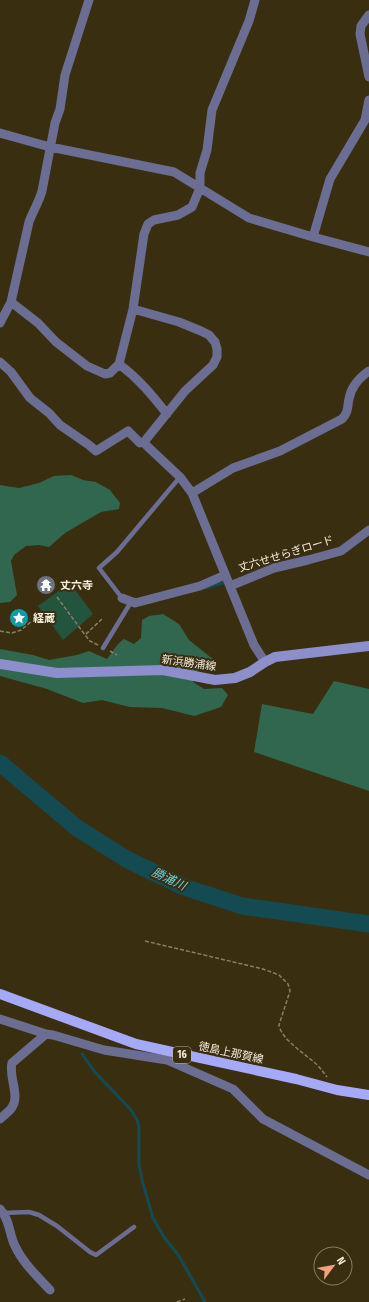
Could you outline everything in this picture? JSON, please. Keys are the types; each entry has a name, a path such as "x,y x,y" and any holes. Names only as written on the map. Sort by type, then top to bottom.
{"main road":[{"name":"新浜勝浦線","path":"0,664 57,673 163,670 215,680 235,678 250,672 275,657 369,646"},
{"name":"徳島上那賀線","path":"0,994 168,1056 296,1079 337,1090 369,1095"}],"street":[{"path":"0,322 11,302 29,222 33,211 39,202 50,147 60,109 65,74 89,0"},
{"path":"11,302 38,323 56,342 87,366 105,374 110,373 119,364 133,309 144,234 148,224 154,220 178,215 192,207 200,188 200,173 207,150 212,110 249,21 255,0"},
{"path":"369,15 361,26 360,34 369,77"},
{"path":"313,237 330,179 365,120 369,100"},
{"path":"0,133 50,147 174,172 249,218 369,252"},
{"path":"133,309 179,322 201,331 209,335 215,342 217,349 217,357 213,365 185,391 144,442"},
{"path":"0,362 10,372 30,398 49,413 60,425 96,451 128,430 140,442 144,442 180,477 192,493 199,507 254,645 265,662"},
{"path":"119,364 150,392 167,414"},
{"path":"192,493 233,468 280,451 342,419 347,414 349,398 354,386 362,376 369,371"},
{"name":"丈六せせらぎロード","path":"230,586 274,568 341,551 369,530"},
{"name":"丈六せせらぎロード","path":"131,602 135,603 200,586 225,575"},
{"path":"122,598 131,602"},
{"path":"0,1019 46,1034 104,1050 168,1056 233,1089 264,1119 369,1175"},
{"path":"0,1118 11,1109 15,1099 10,1068 12,1063 46,1034"},
{"path":"2,1211 7,1218 14,1244 21,1256 31,1270 50,1290"}],"lane":[{"path":"122,598 99,568 116,552 180,477"},
{"path":"103,648 131,602"},
{"path":"2,1211 29,1212 39,1215 57,1226 96,1255 134,1228"}],"path":[{"path":"57,597 90,641 117,655"},
{"path":"0,631 12,634 21,630 43,612"},
{"path":"85,635 103,618"},
{"path":"145,941 263,969 279,975 288,984 290,992 279,1025 280,1030 297,1048 316,1064 337,1090"},
{"path":"177,1302 185,1299"}],"green space":[{"path":"71,475 83,480 96,482 110,490 120,503 119,509 101,512 65,533 49,547 39,545 26,546 14,555 11,561 17,595 10,602 0,603 0,485 19,488 39,483 54,476"},
{"path":"70,583 93,614 63,640 38,606"},
{"path":"163,614 179,624 189,640 214,660 215,671 199,668 193,682 204,689 222,688 228,695 221,707 194,716 162,708 130,707 102,700 83,703 47,689 0,676 0,649 33,655 49,660 77,655 89,651 107,659 118,644 124,639 134,644 141,638 142,620 149,616"},
{"path":"334,681 369,689 369,791 254,752 262,704 313,714"}],"waterway":[{"path":"205,588 227,582"},
{"name":"勝浦川","path":"0,763 77,828 128,860 184,887 242,906 369,924"},
{"path":"82,1054 94,1071 131,1110 137,1120 139,1127 139,1164 153,1218 164,1237 179,1256 205,1302"}],"place":[{"name":"丈六寺","path":"46,585"},
{"name":"経蔵","path":"19,618"}]}
